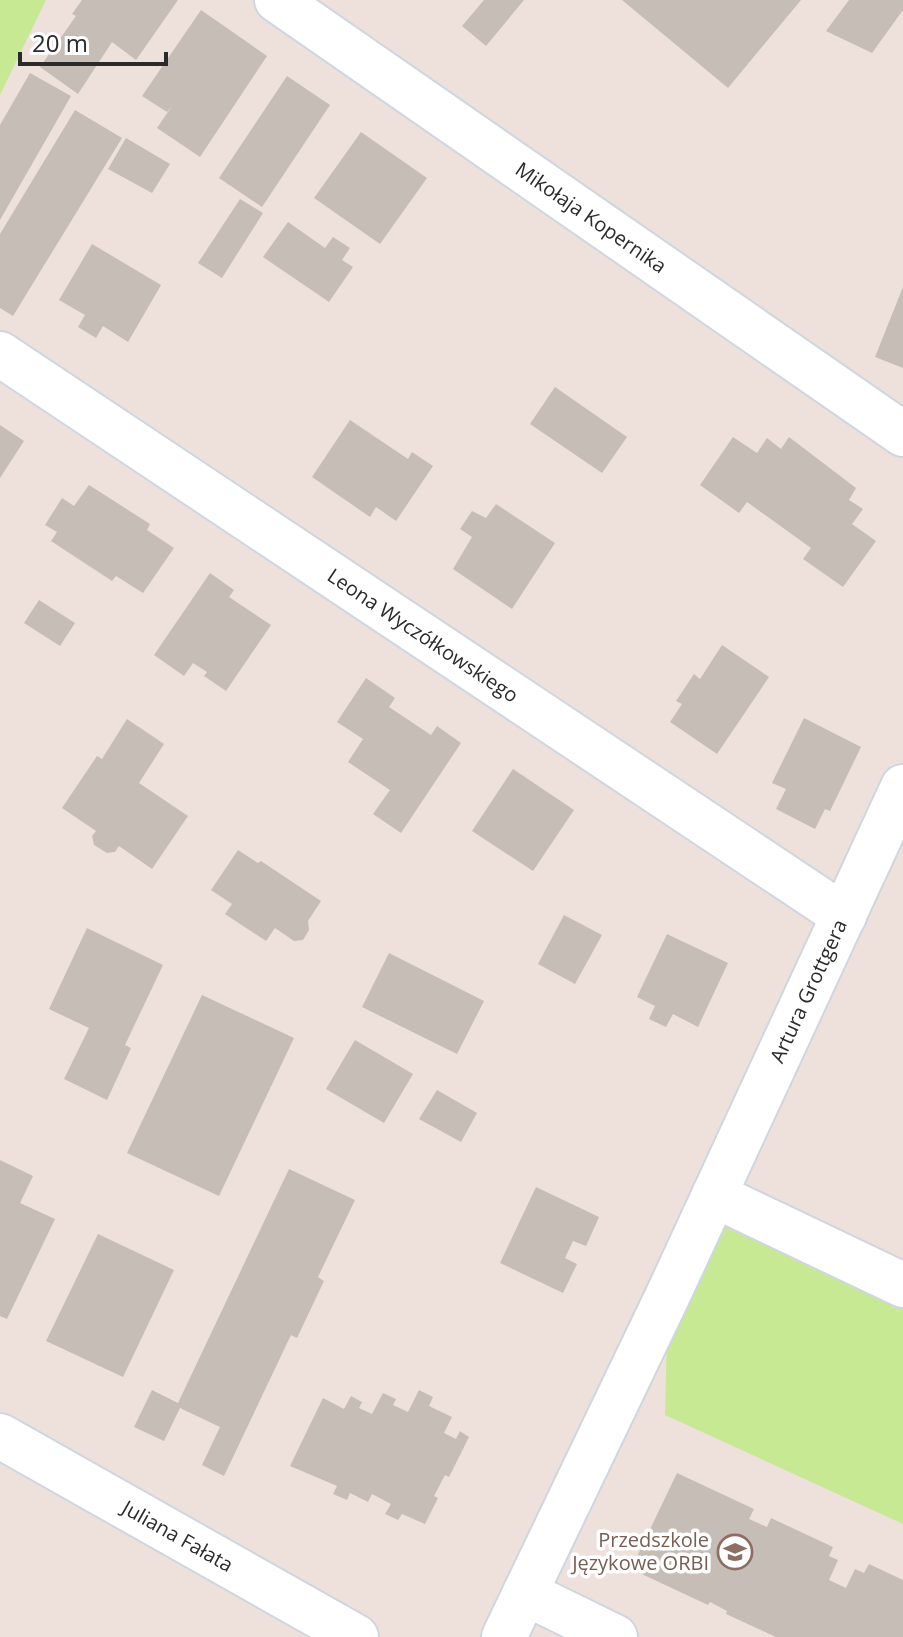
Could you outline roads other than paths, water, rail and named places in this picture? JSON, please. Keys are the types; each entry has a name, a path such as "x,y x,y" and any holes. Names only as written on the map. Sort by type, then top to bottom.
{"street":[{"name":"Mikołaja Kopernika","path":"277,0 903,434"},
{"name":"Leona Wyczółkowskiego","path":"0,354 844,916"},
{"name":"Artura Grottgera","path":"504,1637 903,787"},
{"path":"714,1195 903,1285"},
{"name":"Juliana Fałata","path":"0,1436 356,1637"},
{"path":"525,1593 615,1637"}],"place":[{"name":"Przedszkole Językowe ORBI","path":"735,1552"}]}
